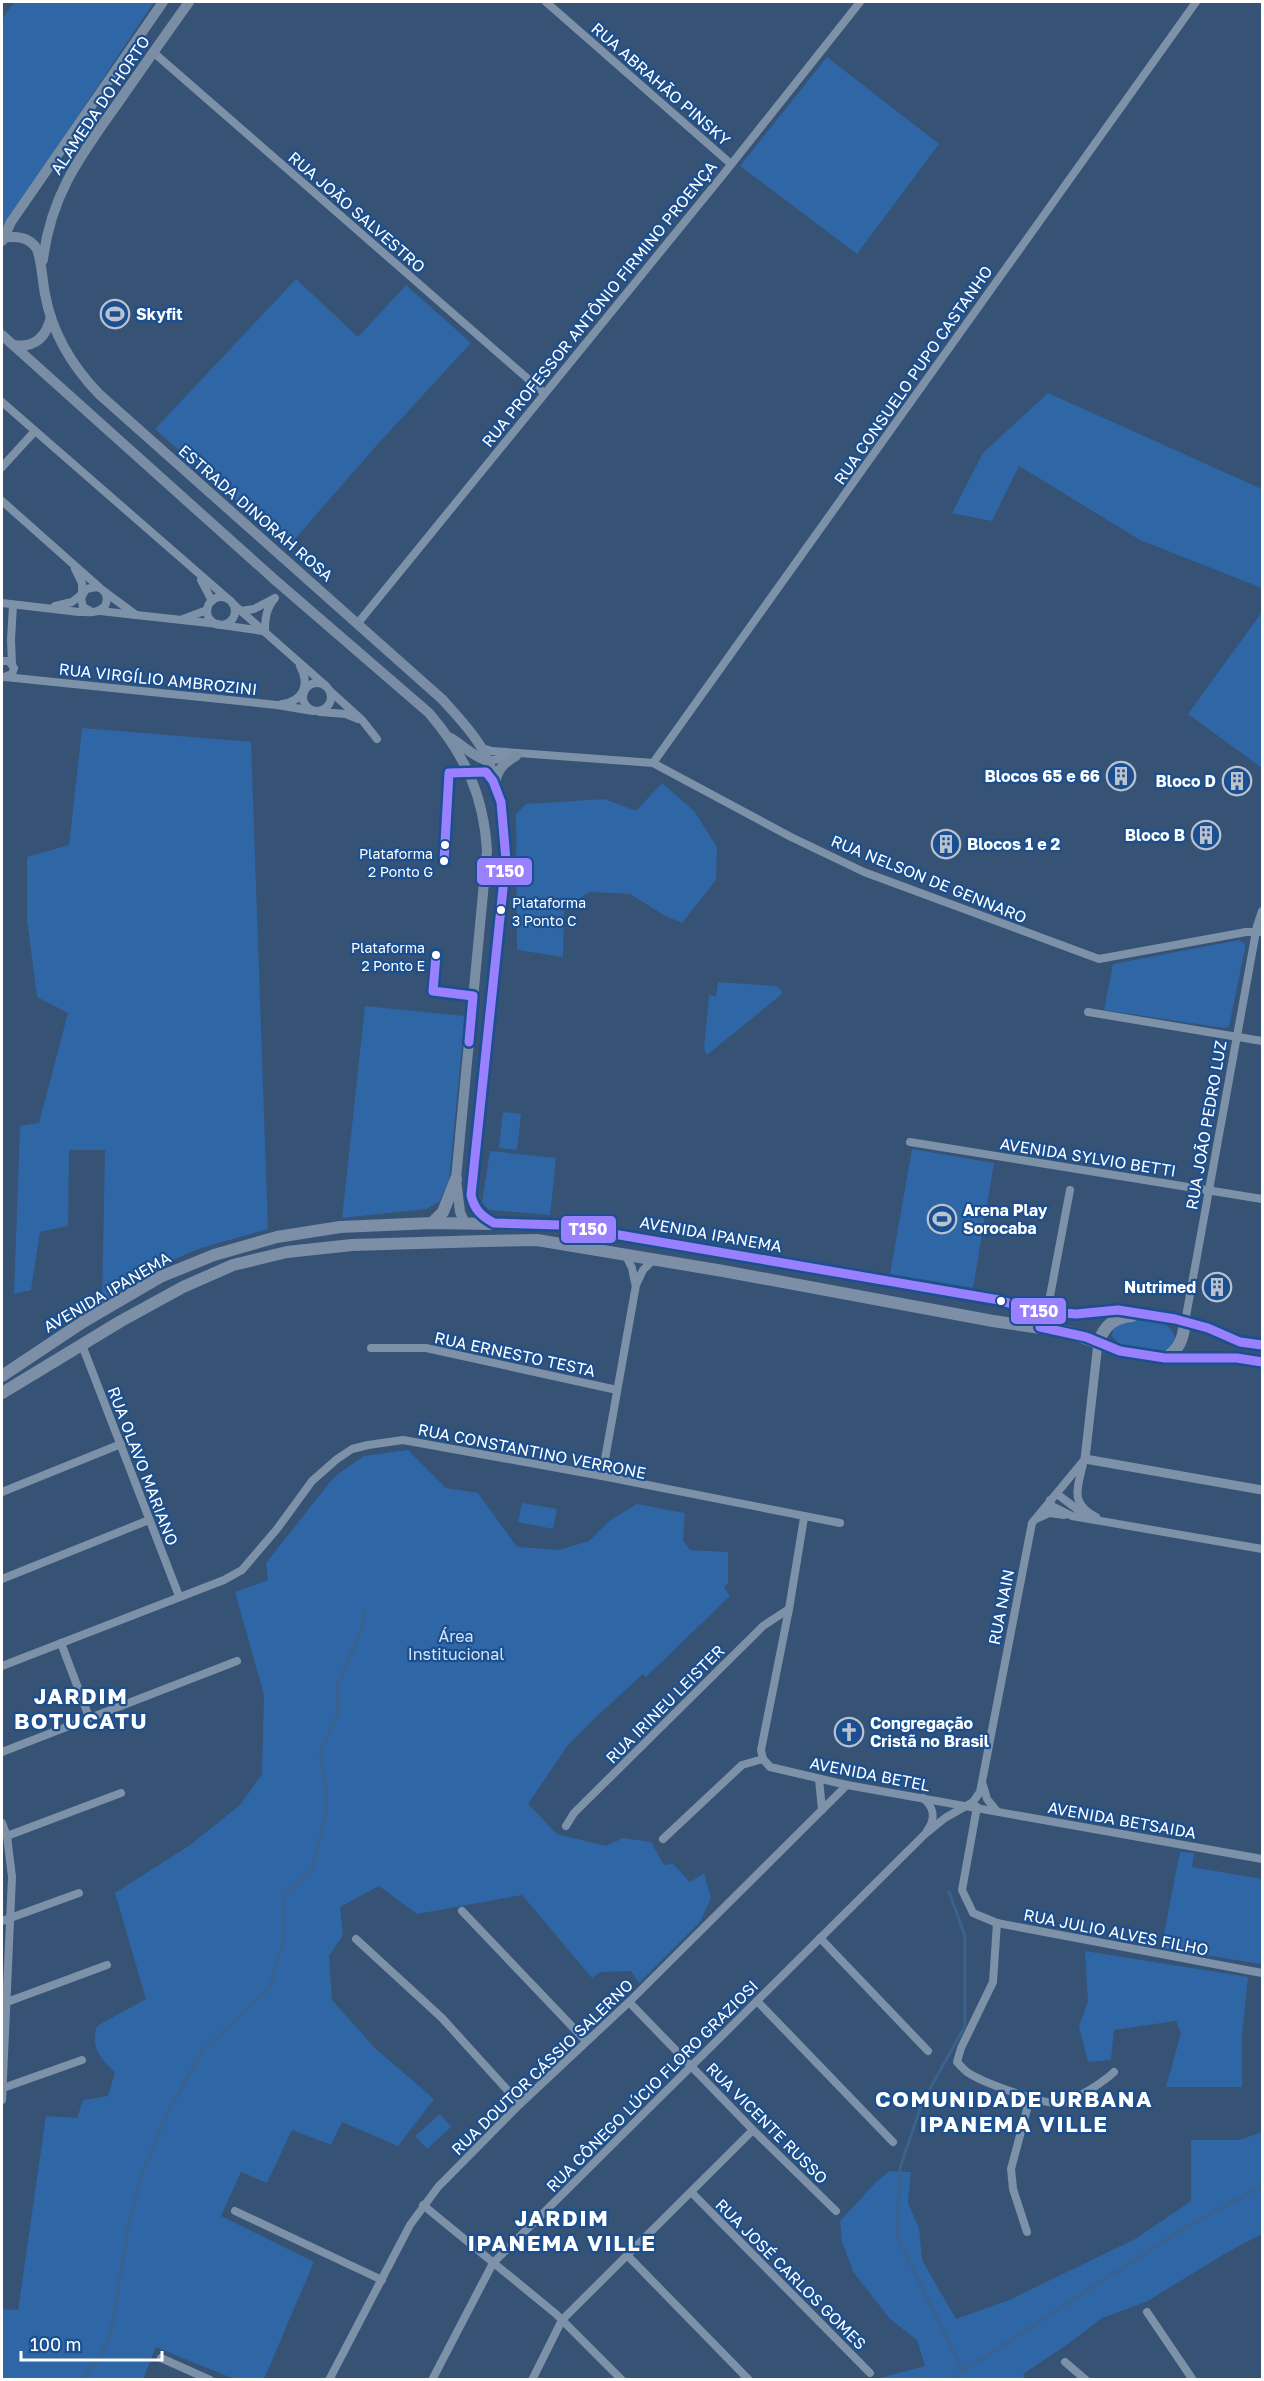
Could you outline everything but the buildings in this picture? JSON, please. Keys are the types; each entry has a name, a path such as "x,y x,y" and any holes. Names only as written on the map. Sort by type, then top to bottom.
{"main road":[{"name":"ALAMEDA DO HORTO","path":"2,239 11,222 163,2"},
{"name":"ALAMEDA DO HORTO","path":"42,267 46,232 63,187 78,160 189,2"},
{"path":"2,239 16,237 34,243 42,267"},
{"name":"ESTRADA DINORAH ROSA","path":"42,267 51,317 69,358 99,394 443,700 482,748 488,760 504,819 506,860 471,1195 472,1203 478,1214 494,1223"},
{"path":"12,345 27,346 36,343 48,328 51,317"},
{"path":"2,335 275,580 429,713 450,738 471,776 480,798 486,823 487,851 456,1179 460,1212 465,1223 484,1241"},
{"path":"450,738 462,744 475,757 488,760"},
{"path":"495,784 502,765 516,756"},
{"path":"432,1222 443,1212 456,1179"},
{"name":"AVENIDA IPANEMA","path":"2,1376 43,1348 160,1277 213,1255 277,1237 318,1229 432,1222 561,1225 999,1299 1030,1310 1076,1314 1118,1310 1163,1317 1208,1328 1240,1342 1263,1345"},
{"name":"AVENIDA IPANEMA","path":"2,1393 183,1287 233,1265 287,1252 352,1245 484,1241 537,1240 993,1321 1068,1332 1120,1351 1165,1358 1237,1358 1263,1362"},
{"path":"1098,1343 1106,1326 1118,1318 1163,1317"},
{"path":"1165,1358 1174,1353 1181,1343 1185,1322"},
{"path":"43,1348 67,1340 82,1345"}],"street":[{"name":"RUA ABRAHÃO PINSKY","path":"546,2 731,164"},
{"name":"RUA PROFESSOR ANTÔNIO FIRMINO PROENÇA","path":"357,622 731,164 860,2"},
{"name":"RUA CONSUELO PUPO CASTANHO","path":"653,763 1196,2"},
{"name":"RUA JOÃO SALVESTRO","path":"153,52 543,392"},
{"path":"2,402 328,688 362,720 377,739"},
{"path":"2,468 35,431"},
{"path":"2,501 103,590 138,616"},
{"path":"72,562 82,584 82,604 86,609 96,612"},
{"path":"198,573 212,601"},
{"path":"47,608 65,605 90,587 103,590"},
{"path":"96,612 107,602 103,590"},
{"path":"178,621 207,610 212,601 222,597 226,598"},
{"path":"241,611 254,609 275,598 270,604 265,619 265,632"},
{"path":"2,603 220,624 265,632"},
{"path":"220,624 233,618 233,604"},
{"path":"3,677 12,674 10,640 13,605"},
{"path":"207,610 210,619 220,624"},
{"path":"2,661 10,640"},
{"name":"RUA VIRGÍLIO AMBROZINI","path":"2,661 7,660 22,674 35,681"},
{"path":"299,664 306,682 303,693 304,704 316,711 324,710 331,701 328,688 321,684 310,685 303,693"},
{"name":"RUA VIRGÍLIO AMBROZINI","path":"3,677 277,705 346,714 362,720"},
{"name":"RUA VIRGÍLIO AMBROZINI","path":"277,705 297,700 303,693"},
{"name":"RUA NELSON DE GENNARO","path":"482,748 529,754 653,763 791,837 864,872 1099,959 1259,932"},
{"name":"RUA NELSON DE GENNARO","path":"488,760 529,754"},
{"name":"RUA JOÃO PEDRO LUZ","path":"1185,1322 1236,1037 1263,911"},
{"path":"1088,1012 1263,1041"},
{"name":"AVENIDA SYLVIO BETTI","path":"909,1142 1263,1199"},
{"path":"1047,1312 1070,1190"},
{"path":"626,1256 636,1285"},
{"path":"602,1476 636,1285 643,1270 653,1260"},
{"path":"1098,1343 1085,1459 1077,1495 1083,1510 1103,1521"},
{"name":"RUA OLAVO MARIANO","path":"82,1345 179,1596"},
{"name":"RUA ERNESTO TESTA","path":"371,1348 426,1348 617,1390"},
{"name":"RUA CONSTANTINO VERRONE","path":"2,1666 224,1580 242,1570 277,1529 312,1481 352,1449 368,1445 403,1440 602,1476 804,1518 840,1523"},
{"path":"2,1492 121,1444"},
{"path":"1085,1459 1263,1491"},
{"name":"RUA NAIN","path":"968,1805 980,1792 983,1782 1032,1522 1085,1459"},
{"path":"1057,1494 1082,1514 1103,1521"},
{"path":"1050,1500 1052,1506 1073,1516"},
{"path":"1032,1522 1049,1513 1263,1549"},
{"path":"663,1839 742,1765 763,1759 761,1750 789,1610 804,1518"},
{"path":"2,1578 149,1520"},
{"name":"RUA IRINEU LEISTER","path":"566,1826 574,1814 763,1626 789,1610"},
{"path":"61,1643 89,1717"},
{"path":"2,1752 237,1661"},
{"name":"AVENIDA BETEL","path":"763,1759 770,1767 819,1779 977,1807"},
{"path":"819,1779 822,1810"},
{"path":"953,1803 972,1795 983,1782"},
{"path":"983,1782 987,1799 997,1811"},
{"name":"RUA DOUTOR CÁSSIO SALERNO","path":"329,2379 410,2225 438,2187 520,2104 629,2002 847,1785"},
{"path":"7,1836 122,1793"},
{"path":"920,1797 929,1803 932,1810"},
{"path":"932,1810 935,1804 942,1801"},
{"name":"RUA CÔNEGO LÚCIO FLORO GRAZIOSI","path":"432,2379 493,2263 924,1835 945,1818 968,1805"},
{"name":"AVENIDA BETSAIDA","path":"977,1807 1263,1859"},
{"name":"RUA JULIO ALVES FILHO","path":"977,1807 962,1890 973,1913 998,1923 1259,1973"},
{"name":"RUA CÔNEGO LÚCIO FLORO GRAZIOSI","path":"924,1835 931,1826 932,1810"},
{"path":"2,1822 7,1836 12,1877 6,1920 7,2002 2,2100"},
{"path":"6,1920 79,1893"},
{"path":"462,1911 586,2041"},
{"path":"998,1923 993,1983 961,2048 957,2062 968,2072 1030,2098 1062,2103 1107,2079 1114,2072"},
{"path":"820,1938 928,2051"},
{"path":"356,1939 441,2018 520,2104"},
{"path":"7,2002 107,1965"},
{"path":"757,2001 893,2142"},
{"name":"RUA VICENTE RUSSO","path":"629,2002 753,2130 836,2211"},
{"path":"3,2088 82,2060"},
{"path":"1027,2232 1013,2189 1011,2169 1030,2098"},
{"path":"532,2379 562,2320 753,2130"},
{"name":"RUA JOSÉ CARLOS GOMES","path":"692,2193 870,2373"},
{"path":"423,2205 562,2320 622,2379"},
{"path":"235,2211 382,2280"},
{"path":"627,2255 749,2379"},
{"path":"1147,2312 1192,2379"},
{"path":"161,2358 210,2379"},
{"path":"1065,2362 1086,2379"}],"green space":[{"path":"14,2 154,2 2,227 2,19"},
{"path":"827,57 939,144 857,254 740,166"},
{"path":"296,279 358,337 406,285 471,343 377,445 288,547 155,429"},
{"path":"1048,393 1262,489 1262,588 1140,540 1019,466 992,521 952,513 983,453"},
{"path":"1262,612 1262,768 1188,714"},
{"path":"82,728 251,742 268,1229 201,1248 161,1265 102,1303 105,1150 69,1150 68,1226 40,1232 31,1290 14,1294 20,1126 39,1123 68,1013 37,997 27,920 27,857 69,845"},
{"path":"662,783 694,811 717,847 716,880 682,923 630,894 590,892 564,908 563,957 517,950 516,814 526,804 605,799 636,811"},
{"path":"1239,940 1245,944 1245,948 1229,1027 1104,1010 1113,964"},
{"path":"718,982 776,986 782,994 707,1055 704,1049 709,995 716,996"},
{"path":"365,1006 465,1016 449,1180 439,1202 426,1209 342,1218"},
{"path":"503,1112 521,1114 517,1150 499,1148"},
{"name":"Arena Play Sorocaba","path":"912,1149 994,1163 973,1288 890,1274"},
{"path":"490,1151 556,1158 550,1215 489,1210 482,1202"},
{"path":"1128,1319 1150,1320 1163,1324 1169,1327 1176,1339 1162,1352 1122,1346 1112,1336 1113,1328"},
{"name":"Área Institucional","path":"408,1450 446,1488 478,1493 517,1547 559,1550 589,1541 609,1521 637,1504 685,1513 683,1540 690,1550 728,1552 728,1583 724,1587 730,1596 646,1677 643,1674 568,1745 528,1804 557,1834 606,1846 623,1838 651,1842 664,1865 673,1864 690,1882 704,1873 711,1898 700,1922 639,1983 631,1971 600,1972 592,1978 522,1895 417,1914 379,1886 340,1907 343,1935 329,1956 332,2000 376,2049 434,2099 398,2146 342,2122 331,2145 292,2130 267,2183 241,2172 221,2216 314,2262 264,2379 234,2379 156,2347 143,2379 2,2379 2,2309 18,2310 46,2116 77,2118 83,2100 108,2096 115,2072 98,2052 95,2040 97,2026 146,1999 115,1893 190,1845 240,1805 262,1774 264,1695 235,1592 268,1580 266,1563 334,1477 364,1456"},
{"path":"522,1503 557,1509 553,1529 518,1522"},
{"path":"1180,1852 1194,1853 1192,1867 1262,1879 1261,1964 1161,1948"},
{"path":"1085,1951 1248,1977 1242,2034 1242,2087 1166,2087 1181,2033 1176,2021 1114,2030 1111,2060 1088,2062 1079,2026 1088,2002"},
{"path":"440,2114 451,2127 427,2149 415,2136"},
{"path":"1262,2132 1262,2234 1226,2253 1146,2302 1102,2318 1023,2374 1026,2379 876,2379 925,2366 917,2340 890,2319 854,2273 842,2242 840,2221 877,2181 890,2171 911,2172 908,2203 919,2228 922,2260 956,2319 1009,2300 1135,2239 1191,2201 1191,2140 1239,2140"}],"waterway":[{"path":"80,2380 99,2360 111,2332 129,2222 142,2174 167,2114 203,2050 270,1988 283,1942 283,1897 313,1867 326,1815 326,1790 320,1754 338,1713 337,1686 360,1633 365,1611"},
{"path":"949,1892 965,1936 965,2026 922,2103 900,2168 897,2236 963,2371"},
{"path":"955,2380 963,2371 1184,2228 1262,2186"}],"transit line":[{"name":"T150","path":"444,861 449,773 486,772 493,781 501,802 506,860 471,1195 476,1208 494,1223 561,1225 999,1300 1030,1310 1076,1314 1118,1310 1175,1319 1208,1328 1240,1342 1262,1345"},
{"name":"T150","path":"436,955 433,991 473,996 469,1042"},
{"name":"T150","path":"1040,1327 1086,1337 1120,1351 1165,1358 1237,1358 1262,1362"}],"place":[{"name":"Skyfit","path":"115,314"},
{"name":"Blocos 65 e 66","path":"1121,776"},
{"name":"Bloco D","path":"1237,781"},
{"name":"Bloco B","path":"1206,835"},
{"name":"Blocos 1 e 2","path":"946,844"},
{"name":"Plataforma 2 Ponto G","path":"444,861"},
{"name":"Plataforma 3 Ponto C","path":"501,910"},
{"name":"Plataforma 2 Ponto E","path":"436,955"},
{"name":"Arena Play Sorocaba","path":"942,1219"},
{"name":"Nutrimed","path":"1217,1287"},
{"name":"Congregação Cristã no Brasil","path":"849,1732"}],"district":[{"name":"JARDIM BOTUCATU","path":"81,1709"},
{"name":"COMUNIDADE URBANA IPANEMA VILLE","path":"1014,2112"},
{"name":"JARDIM IPANEMA VILLE","path":"562,2230"}]}
